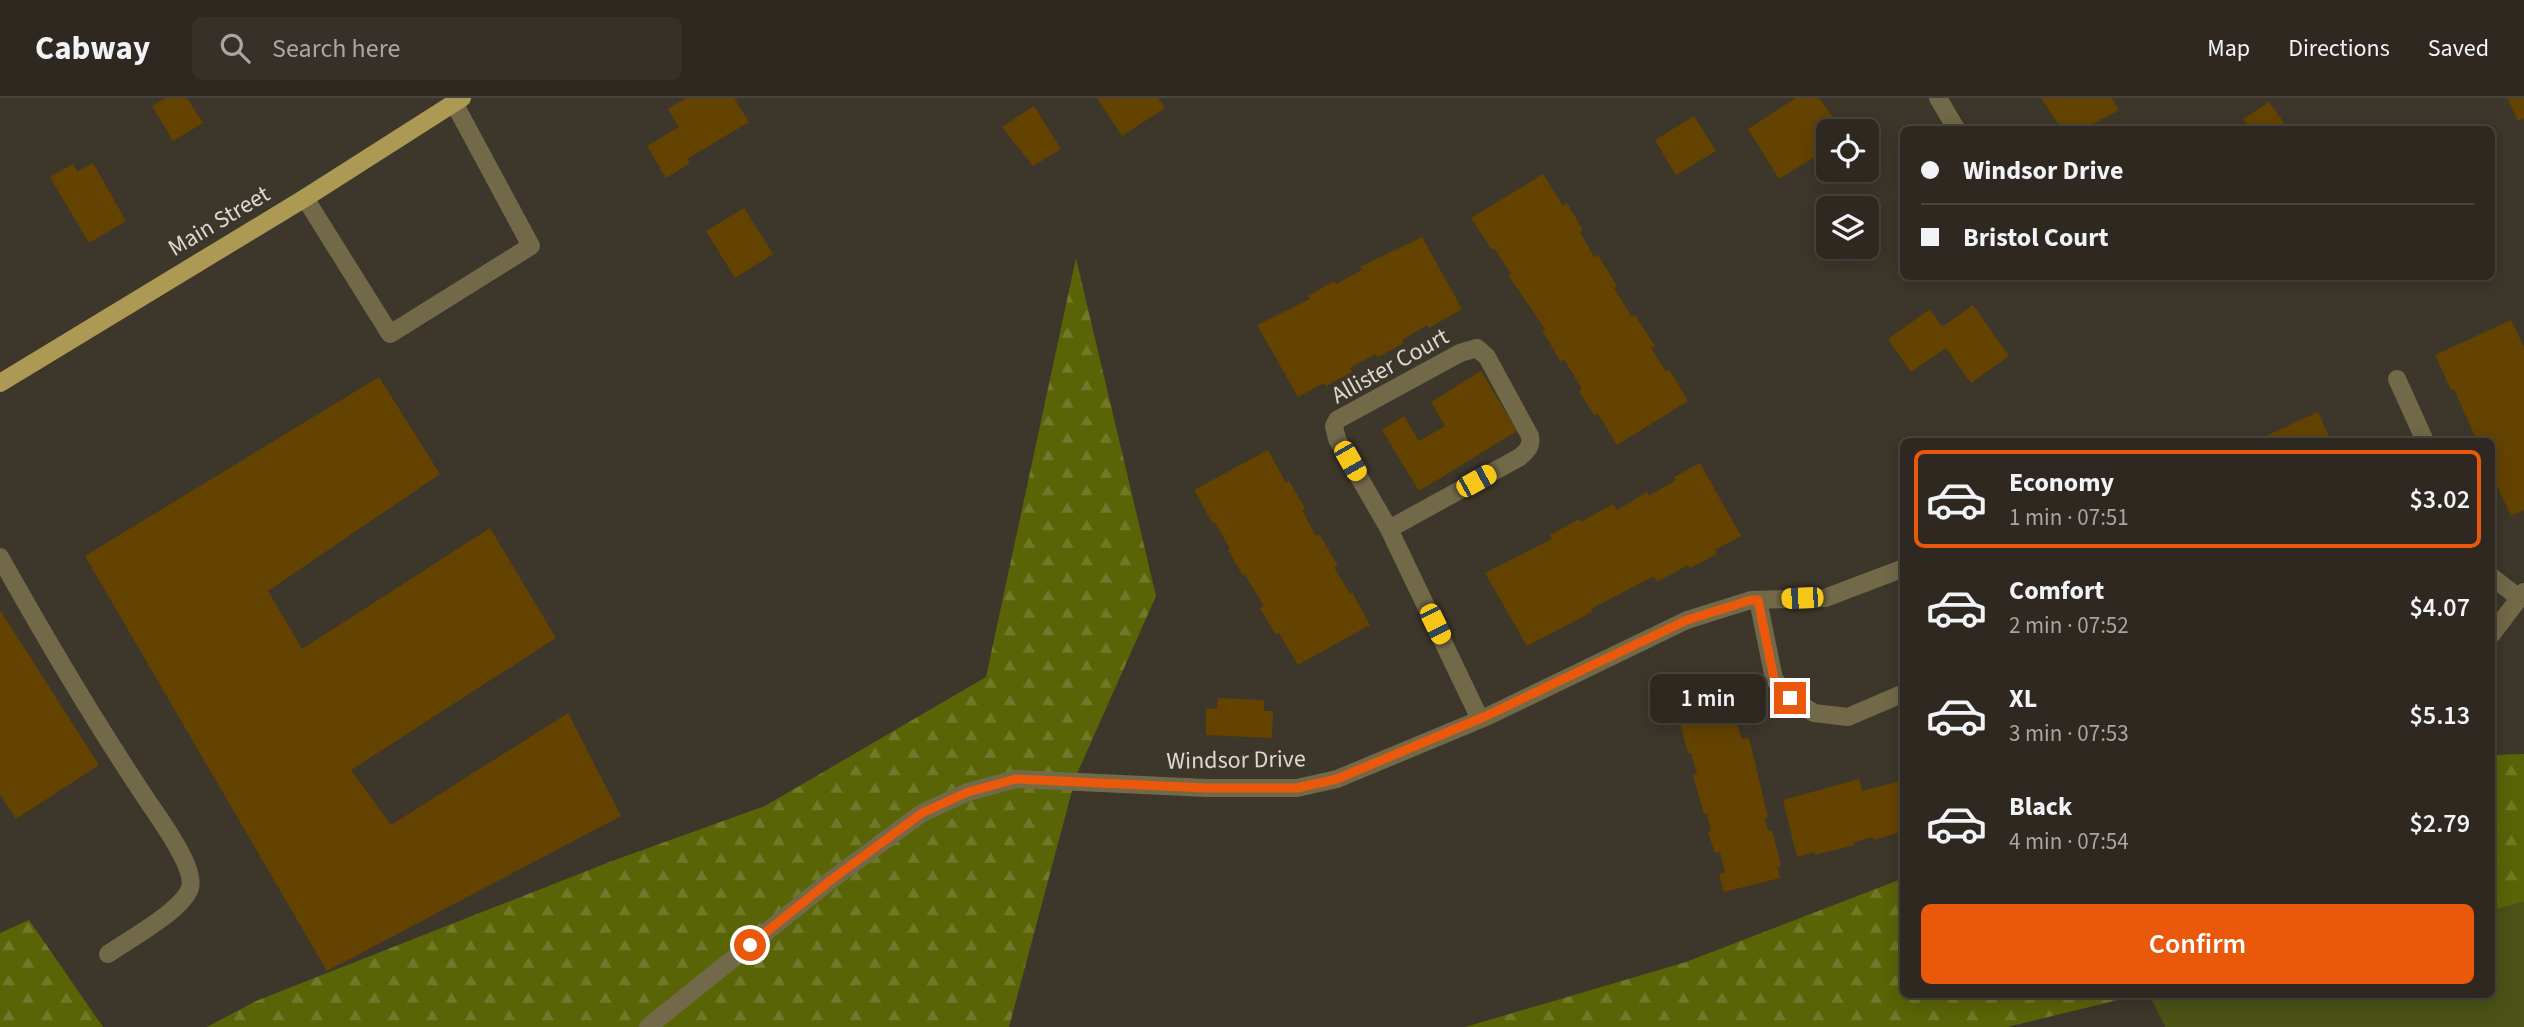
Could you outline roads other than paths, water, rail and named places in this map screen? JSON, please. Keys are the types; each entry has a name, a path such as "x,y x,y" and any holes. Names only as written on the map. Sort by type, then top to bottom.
{"main road":[{"name":"Main Street","path":"0,383 305,198 458,100"}],"street":[{"path":"1938,98 1955,126"},
{"path":"305,198 390,334 531,246 458,100"},
{"name":"Allister Court","path":"1389,529 1527,452 1531,443 1530,436 1482,351 1477,348 1460,353 1337,420 1334,426 1337,439 1389,529 1480,719"},
{"path":"2397,379 2424,438"},
{"path":"0,557 130,776 166,829 191,876 186,897 108,954"},
{"name":"Windsor Drive","path":"648,1027 831,880 922,813 968,792 1016,779 1206,788 1297,788 1337,779 1480,719 1687,620 1758,600 1825,598 1900,570"},
{"path":"2495,580 2522,595 2495,630"},
{"path":"1758,600 1774,679 1790,698 1814,713 1848,717 1900,695"}]}
